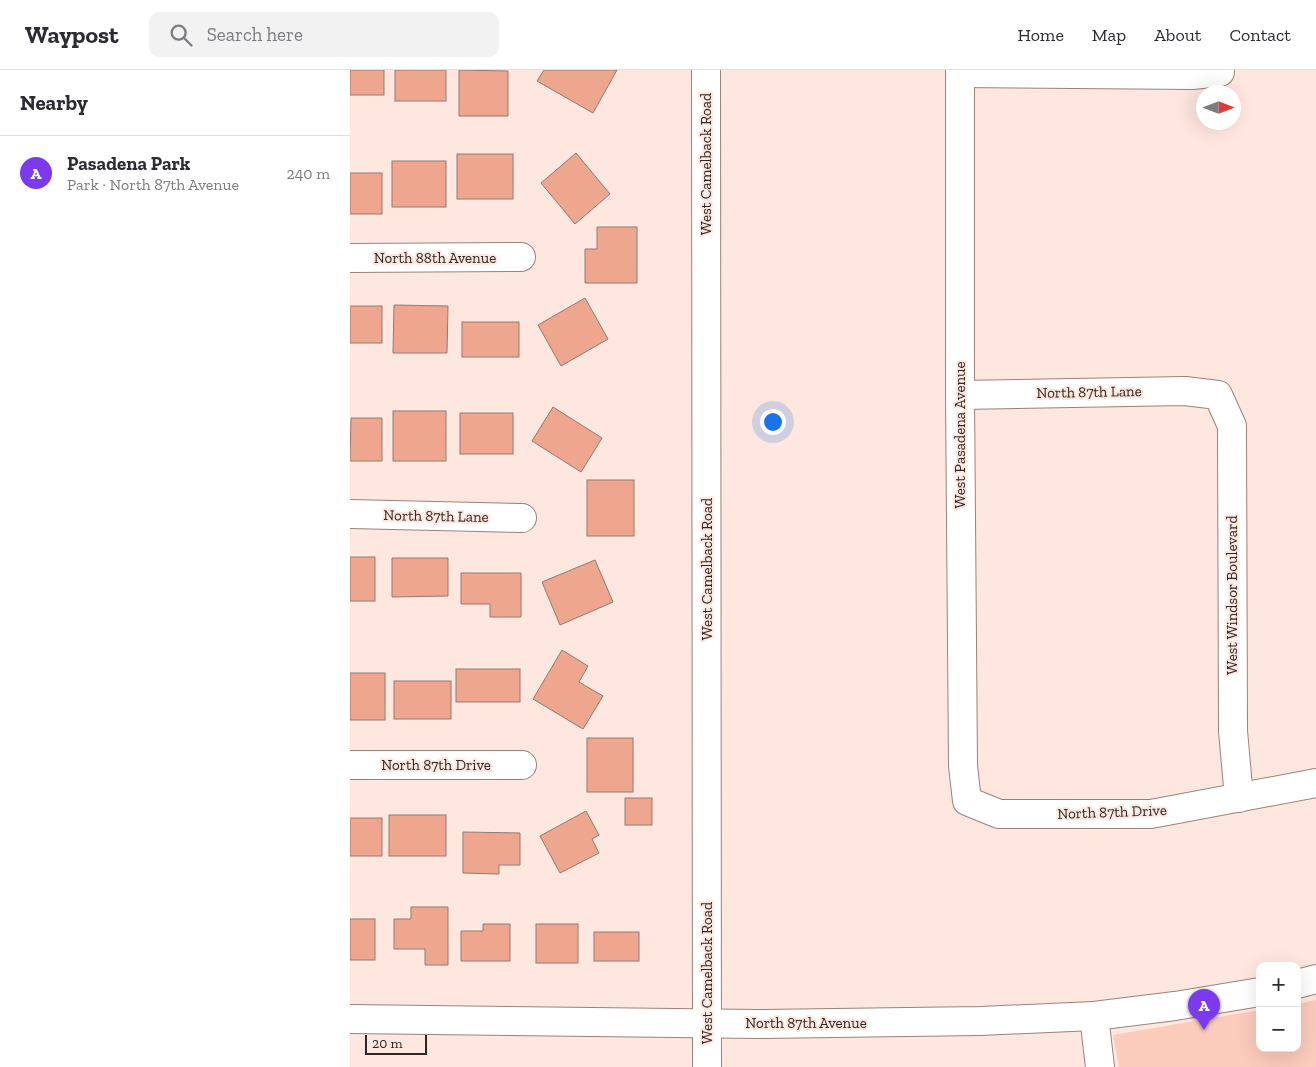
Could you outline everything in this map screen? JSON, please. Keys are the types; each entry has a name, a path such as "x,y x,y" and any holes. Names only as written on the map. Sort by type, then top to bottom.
{"street":[{"name":"West Camelback Road","path":"706,70 707,1067"},
{"path":"960,72 1192,75 1220,71"},
{"name":"West Pasadena Avenue","path":"960,72 963,766 967,801"},
{"name":"North 88th Avenue","path":"350,258 521,257"},
{"name":"North 87th Lane","path":"960,395 1185,391 1218,395"},
{"name":"West Windsor Boulevard","path":"1218,395 1232,426 1233,731 1239,798"},
{"name":"North 87th Lane","path":"350,514 522,518"},
{"name":"North 87th Drive","path":"350,765 522,765"},
{"name":"North 87th Drive","path":"967,801 999,814 1152,814 1316,783"},
{"path":"1301,983 1316,980"},
{"name":"North 87th Avenue","path":"350,1019 708,1023 980,1021 1094,1016 1175,1006 1256,993"},
{"path":"1094,1016 1100,1067"}],"shaded area":[{"path":"1316,1000 1316,1067 1119,1067 1113,1035 1256,1011 1256,1052 1301,1052 1301,1003"}],"building":[{"path":"350,70 384,70 384,95 350,95"},
{"path":"395,70 446,70 446,101 395,101"},
{"path":"459,70 508,71 508,116 459,116"},
{"path":"544,70 617,70 593,113 537,81"},
{"path":"576,153 610,194 575,224 541,183"},
{"path":"457,154 513,154 513,199 457,199"},
{"path":"392,161 446,161 446,207 392,207"},
{"path":"350,173 382,173 382,214 350,214"},
{"path":"597,227 637,227 637,283 585,283 585,249 597,249"},
{"path":"585,298 608,339 561,366 538,325"},
{"path":"394,305 448,306 447,353 393,353"},
{"path":"350,306 382,306 382,343 350,343"},
{"path":"462,322 519,322 519,357 462,357"},
{"path":"553,407 602,438 581,472 532,441"},
{"path":"393,411 446,411 446,461 393,461"},
{"path":"460,413 513,413 513,454 460,454"},
{"path":"351,418 382,418 382,461 350,461"},
{"path":"587,480 634,480 634,536 587,536"},
{"path":"350,557 375,557 375,601 350,601"},
{"path":"392,558 448,558 448,596 392,597"},
{"path":"595,560 613,602 560,625 542,582"},
{"path":"461,573 521,573 521,617 490,617 490,604 461,604"},
{"path":"562,650 588,666 579,682 603,696 583,729 533,699"},
{"path":"456,669 520,669 520,702 456,702"},
{"path":"350,673 385,673 385,720 350,720"},
{"path":"394,681 451,681 451,719 394,719"},
{"path":"587,738 633,738 633,792 587,792"},
{"path":"625,798 652,798 652,825 625,825"},
{"path":"586,811 599,835 592,839 599,853 560,873 540,836"},
{"path":"389,815 446,815 446,856 389,856"},
{"path":"350,818 382,818 382,856 350,856"},
{"path":"463,832 520,833 520,865 499,865 499,874 463,873"},
{"path":"411,907 448,907 448,965 425,965 425,949 394,949 394,919 411,919"},
{"path":"350,919 375,919 375,960 350,960"},
{"path":"483,924 510,924 510,961 461,961 461,931 483,931"},
{"path":"536,924 578,924 578,963 536,963"},
{"path":"594,932 639,932 639,961 594,961"}],"place":[{"name":"Pasadena Park","path":"1204,1030"}]}
